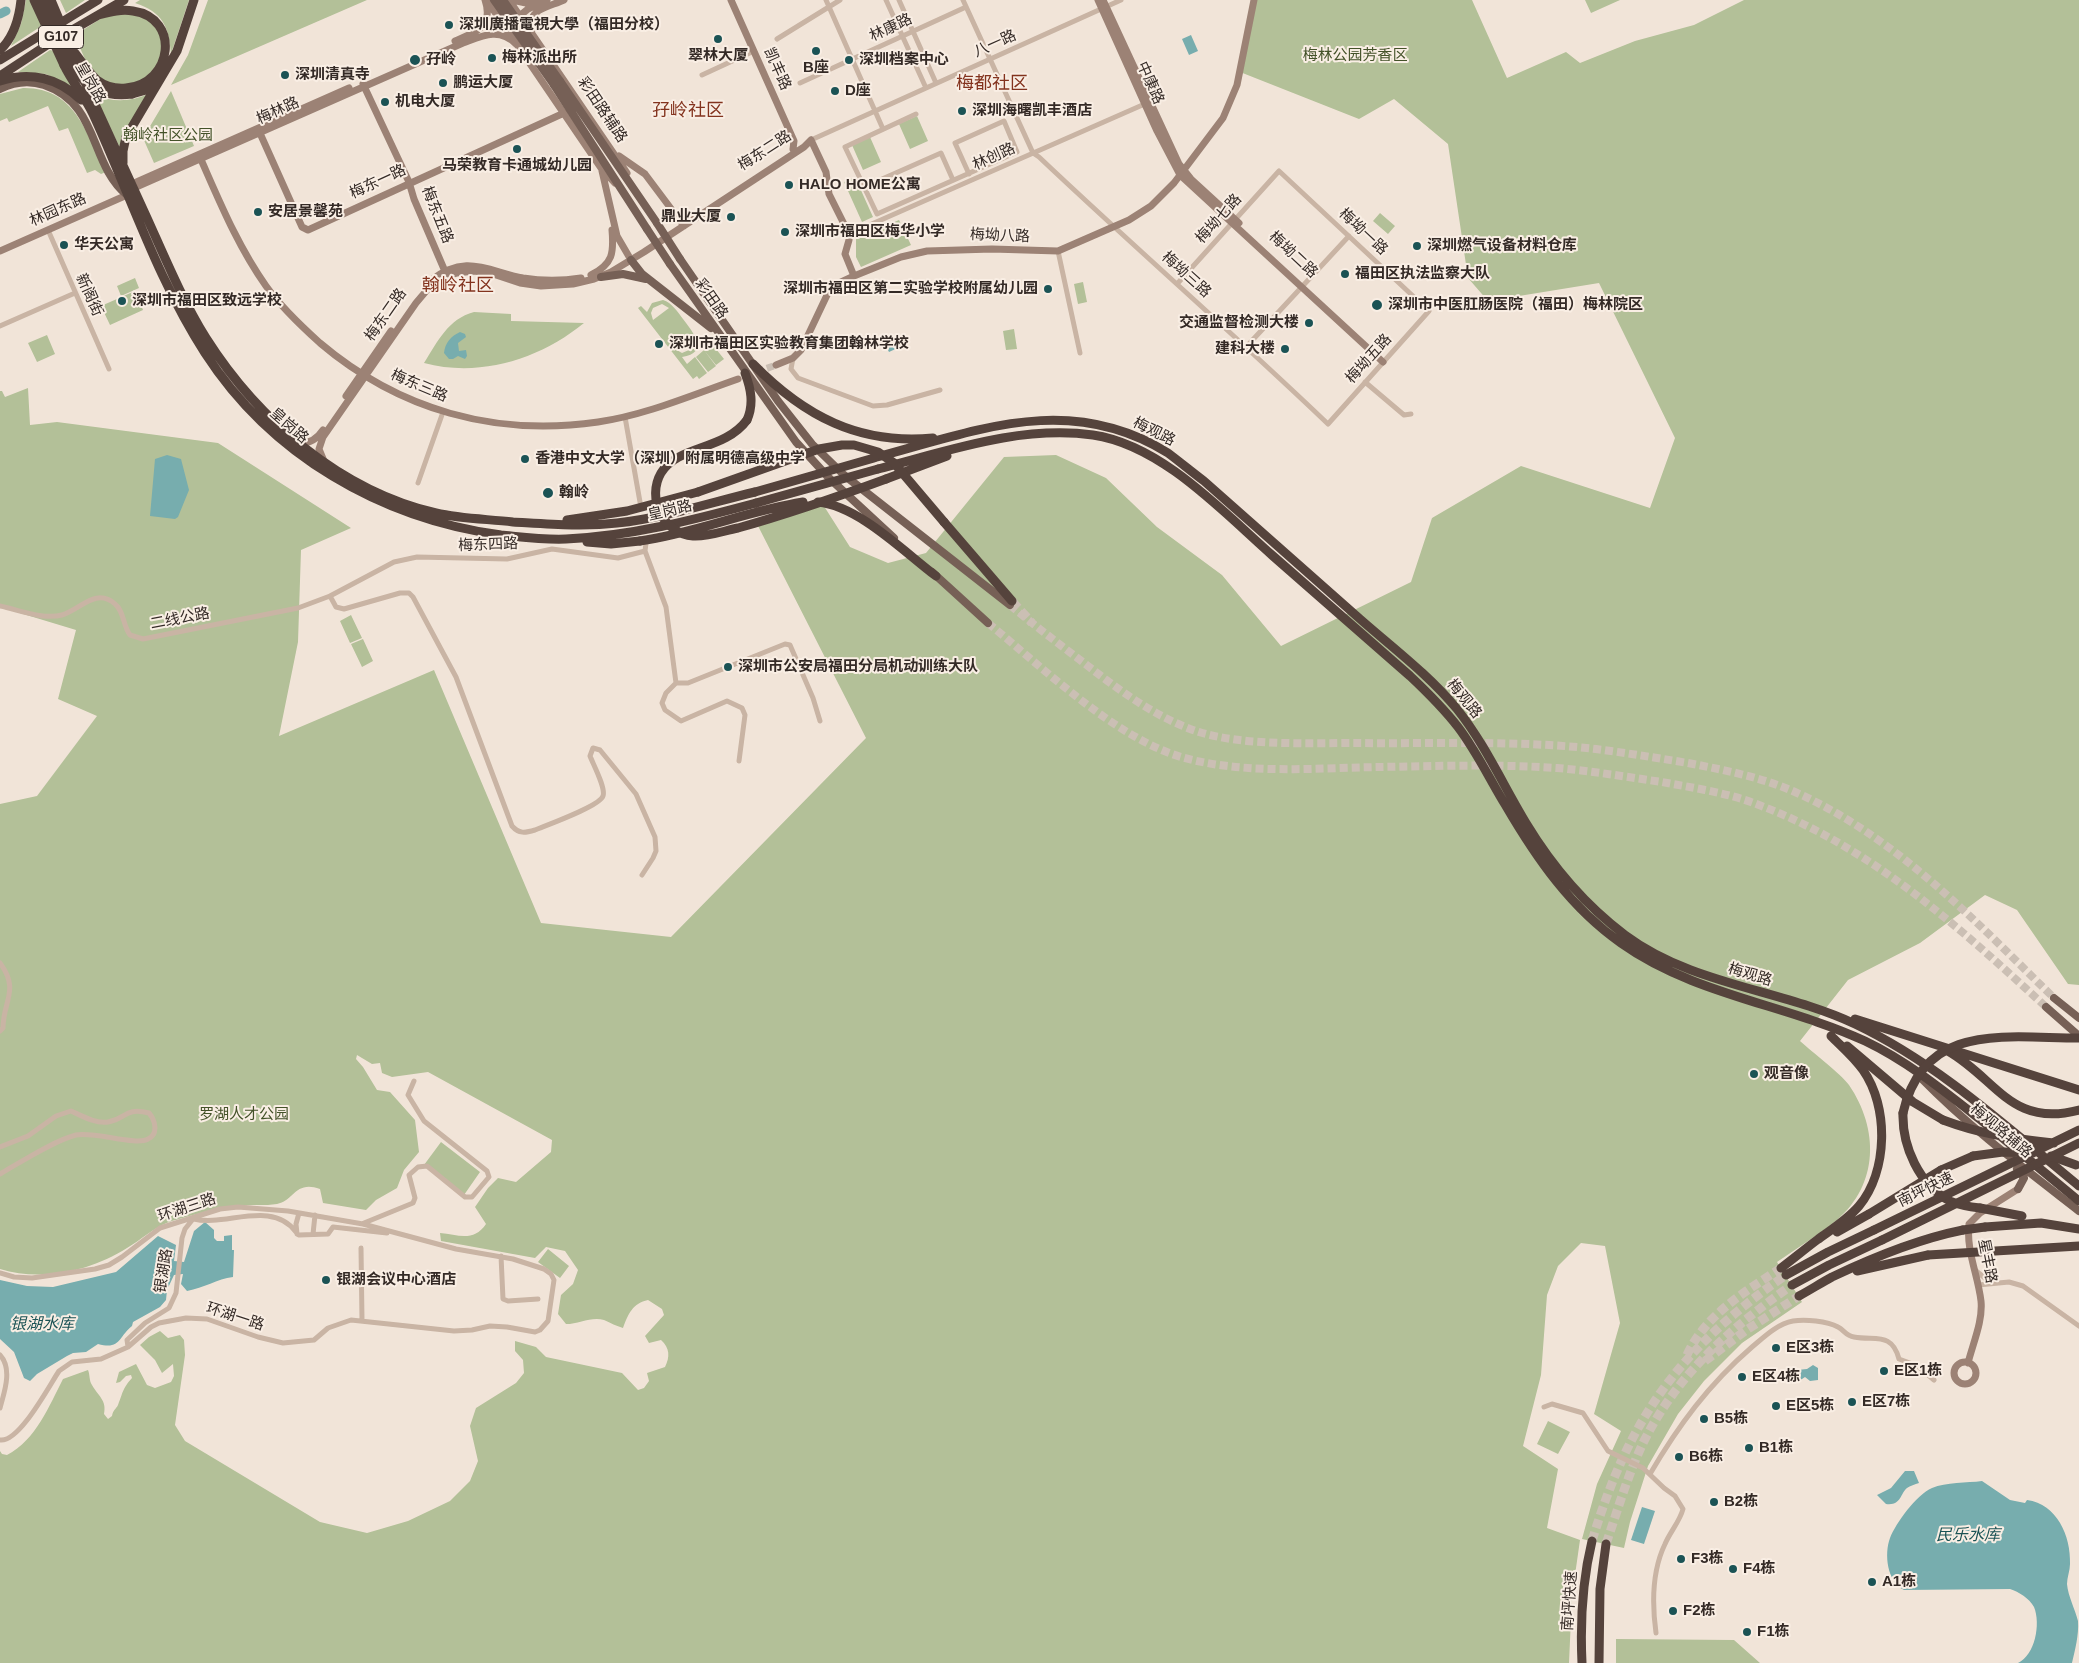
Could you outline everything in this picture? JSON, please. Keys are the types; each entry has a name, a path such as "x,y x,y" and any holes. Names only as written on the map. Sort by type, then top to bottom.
{"highway":[{"path":"0,50 15,28 21,0"},
{"name":"皇岗路","path":"34,0 64,65 93,114 181,293 208,340 252,397 299,443 324,461 364,486 423,510 457,516 543,524 618,523 667,514 755,492"},
{"path":"42,0 69,61 83,82 104,93 117,95 132,94 153,85 166,72"},
{"name":"皇岗路","path":"51,0 72,48 86,74 174,300 206,354 243,402 291,448 366,496 419,517 464,529 547,539 634,533 669,526 756,503"},
{"name":"G107","path":"0,60 98,0"},
{"name":"G107","path":"0,76 124,0"},
{"path":"124,168 123,151 126,137 166,72 181,42 194,0"},
{"path":"86,74 110,86 132,88 141,85 154,76 165,57 166,48 163,34 142,13 124,10 98,15"},
{"path":"0,81 21,76 47,79 73,93 93,114"},
{"path":"753,364 796,403 826,420 851,430 878,436 909,439 966,433"},
{"path":"742,376 750,391 751,406 746,420 734,434 681,456 672,461 660,474 655,493 659,511 666,522 679,532 695,536 716,534 778,516 992,440"},
{"name":"梅观路","path":"755,492 966,433 1032,420 1075,420 1096,424 1128,434 1169,454 1204,481 1422,673 1444,695 1480,742 1544,850 1572,888 1606,920 1648,950 1683,967 1738,986 1809,1006 1853,1023 1914,1056 1955,1086 2079,1186"},
{"name":"梅观路","path":"756,503 878,469 1019,434 1047,432 1094,435 1130,445 1166,466 1220,509 1410,676 1438,703 1472,747 1519,828 1550,874 1580,910 1600,927 1645,959 1679,977 1717,991 1802,1017 1866,1042 1910,1067 1958,1102 2079,1201"},
{"path":"543,524 628,511 698,492 819,449 842,444 854,445 878,452 894,463 1011,603"},
{"path":"564,539 611,544 643,542 776,507 803,502 827,503 851,513 883,534 936,576"},
{"path":"1809,1006 1926,1040 2079,1090"},
{"path":"1802,1017 1861,1056 1913,1102 1943,1120 1995,1136 2079,1143"},
{"path":"1805,1251 1841,1223 1864,1199 1874,1178 1880,1149 1880,1116 1872,1086 1859,1066 1831,1036"},
{"path":"2079,1037 1988,1038 1960,1044 1935,1057 1920,1072 1910,1090 1903,1113 1905,1140 1909,1152 1921,1174 1930,1185 1950,1201 1964,1206 2022,1216 2079,1229"},
{"path":"1926,1040 1957,1056 1999,1094 2016,1105 2045,1114 2079,1110"},
{"name":"南坪快速","path":"1805,1251 1783,1272 2079,1130"},
{"name":"南坪快速","path":"1792,1286 1829,1265 2079,1143"},
{"path":"1805,1251 1941,1170 1973,1156 2003,1152 2023,1152 2044,1155 2078,1166"},
{"path":"1799,1296 1847,1270 1900,1248 1963,1230 2041,1223 2079,1229"},
{"path":"1813,1289 1864,1269 1928,1256 2079,1246"},
{"name":"南坪快速","path":"1582,1663 1581,1618 1583,1587 1592,1541"},
{"name":"南坪快速","path":"1599,1663 1600,1589 1606,1544"},
{"path":"1598,1652 1604,1663"}],"main road":[{"name":"彩田路","path":"494,0 652,214 680,259 794,422 844,475 1011,603"},
{"name":"彩田路","path":"503,0 557,83 625,195 719,334 742,376 828,478 988,623"},
{"path":"0,89 23,82 39,84 60,92 70,99 82,115 116,186 131,189"},
{"path":"630,258 639,271 719,334"},
{"path":"602,276 623,274 651,281"},
{"path":"2054,998 2079,1018"},
{"path":"2046,1007 2079,1037"},
{"name":"梅观路辅路","path":"1910,1067 1941,1098 2010,1158 2079,1211"},
{"path":"2010,1158 2024,1178 2018,1189"},
{"path":"2018,1189 2030,1182 2045,1185"}],"street":[{"path":"486,0 601,168 625,195"},
{"name":"梅林路","path":"462,41 484,25 488,17 486,0"},
{"path":"498,16 504,17 509,15 512,10 511,1 526,3 538,0"},
{"path":"507,30 520,15 547,0"},
{"path":"533,33 530,20 534,14 564,0"},
{"name":"凯丰路","path":"731,0 794,141 793,148"},
{"path":"826,0 883,129"},
{"path":"776,39 840,0"},
{"path":"886,0 926,88"},
{"path":"899,0 936,83"},
{"path":"963,0 1033,153"},
{"name":"中康路","path":"1098,0 1104,5 1147,103 1182,173"},
{"name":"八一路","path":"811,140 990,60 1104,5 1121,0"},
{"name":"梅坳八路","path":"793,358 804,345 828,293 839,282 901,257 928,251 984,249 1058,251 1115,227 1151,206 1172,186 1182,173 1221,120 1232,98 1237,85 1254,0"},
{"name":"彩田路辅路","path":"511,1 615,153 652,214"},
{"name":"林康路","path":"800,83 966,7"},
{"name":"梅林路","path":"131,189 462,41 494,33 507,36 516,44"},
{"path":"702,75 754,51"},
{"name":"梅东五路","path":"363,84 409,182 414,199 446,274"},
{"name":"林创路","path":"849,234 1147,103"},
{"name":"梅东一路","path":"259,131 302,226 308,230 409,182 564,113"},
{"path":"916,114 845,146 877,214 969,174 1017,152 1004,121 954,143 969,174"},
{"path":"811,140 826,172 829,194 849,234 845,254 854,276"},
{"name":"梅东二路","path":"683,224 793,148 811,140"},
{"name":"梅东二路","path":"446,274 480,271 520,283 541,286 573,284 602,276 804,147 811,140"},
{"path":"615,153 645,174 653,182 683,224"},
{"path":"864,187 941,153 953,180"},
{"name":"梅坳三路","path":"1033,153 1247,346 1328,424"},
{"name":"梅东三路","path":"200,157 237,240 277,301 313,337 364,375 398,395 442,412 487,422 525,426 574,425 624,417 658,407 742,376"},
{"path":"601,168 617,236 630,258"},
{"name":"梅坳七路","path":"1177,284 1279,171"},
{"name":"梅坳一路","path":"1279,171 1428,311"},
{"name":"梅坳二路","path":"1182,173 1385,360"},
{"name":"林园东路","path":"0,251 48,230 131,189"},
{"path":"591,275 604,267 610,258 613,245 612,217"},
{"name":"新阁街","path":"48,230 108,369"},
{"path":"1247,346 1349,236"},
{"path":"1058,251 1080,353"},
{"name":"梅东二路","path":"324,461 319,449 321,442 418,294 429,282 446,274 474,266 492,269 521,278 544,281 572,279 591,275 630,258"},
{"path":"0,326 75,293"},
{"name":"梅坳五路","path":"1328,424 1428,311"},
{"path":"776,365 793,358"},
{"path":"793,358 791,369 798,378 870,406 884,406 940,390"},
{"name":"梅东二路","path":"299,443 310,442 319,435 364,375"},
{"path":"1366,382 1404,415 1411,414"},
{"path":"418,483 442,412"},
{"path":"624,417 640,502"},
{"path":"547,539 552,550"},
{"path":"643,542 666,607 676,683"},
{"name":"梅东四路","path":"330,596 386,566 406,558 507,559 552,550 611,558 645,551"},
{"path":"330,596 336,607 344,609 405,592 413,597 456,677 494,783 512,826 516,830 526,833 535,830 593,805 602,799 604,795 603,787 590,756 592,748 600,750 636,794 655,837 656,851 654,858 642,875"},
{"name":"二线公路","path":"0,606 55,616 75,610 90,600 101,598 116,605 130,635 143,639 298,608 330,596"},
{"path":"739,761 745,715 742,708 727,702 681,721 665,710 662,703 666,693 676,683 688,683 785,644 790,645 814,698 820,721"},
{"path":"0,963 10,981 3,1028 0,1031"},
{"path":"363,1224 413,1203 415,1198 409,1175 418,1167 427,1166 465,1197 472,1197 489,1177 487,1171 424,1121 408,1095 414,1081"},
{"path":"0,1147 28,1136 56,1116 71,1111 98,1122 110,1122 134,1110 149,1113 155,1121 154,1133 149,1139 141,1141 111,1136 76,1135 49,1147 0,1174"},
{"name":"星丰路","path":"1968,1363 1981,1312 1976,1270 1968,1243 1969,1224 1980,1214 2018,1189"},
{"name":"环湖三路","path":"0,1273 14,1277 37,1278 102,1267 122,1257 160,1228 220,1210 238,1207 315,1215 363,1224 400,1234"},
{"path":"296,1232 296,1222 299,1213"},
{"path":"313,1234 315,1215"},
{"path":"182,1238 193,1219 214,1221 236,1216 268,1217 285,1221 299,1235 329,1234 333,1227 400,1234 456,1249 501,1256 544,1269 552,1274 554,1288 548,1321 540,1330 535,1332 490,1326 454,1331 391,1326 362,1320 362,1248"},
{"path":"172,1225 180,1228 182,1238"},
{"name":"银湖路","path":"128,1347 127,1341 140,1328 168,1309 175,1295 182,1238"},
{"path":"501,1256 503,1299 508,1301 538,1299"},
{"path":"1976,1270 1992,1283"},
{"path":"1978,1285 2009,1282 2023,1286 2079,1326"},
{"name":"环湖一路","path":"0,1440 4,1441 13,1437 21,1428 63,1367 76,1361 104,1358 128,1347 157,1324 190,1318 210,1320 276,1343 314,1340 328,1328 335,1325 352,1320 362,1320"},
{"path":"1650,1474 1689,1412 1711,1386 1770,1331 1793,1321 1828,1324 1839,1327 1849,1336 1885,1339 1896,1347 1899,1359 1918,1366 1934,1380"},
{"path":"0,1355 3,1358 7,1378 0,1408"},
{"path":"1544,1407 1552,1404 1583,1413 1608,1451 1643,1468 1675,1496 1683,1509 1659,1560 1654,1604 1656,1633"}],"green space":[{"path":"26,0 30,0 43,25 11,46 21,24"},
{"path":"60,0 85,0 66,13"},
{"path":"140,0 189,0 171,54 163,22 152,11 135,3"},
{"path":"208,0 367,0 171,85 188,55"},
{"path":"1254,0 1472,0 1507,78 1566,52 1580,63 1635,41 1694,25 1744,0 2079,0 2079,985 2068,984 2017,910 1985,895 1920,943 1848,980 1800,1041 1845,1080 1859,1102 1866,1120 1870,1156 1861,1190 1851,1206 1837,1220 1777,1262 1802,1302 1742,1343 1704,1381 1678,1414 1648,1466 1630,1522 1624,1548 1582,1539 1597,1484 1621,1431 1594,1414 1620,1323 1605,1246 1581,1243 1558,1266 1547,1295 1541,1375 1523,1446 1558,1469 1547,1528 1580,1540 1572,1596 1569,1663 0,1663 0,1451 2,1454 7,1455 26,1441 41,1422 63,1379 88,1370 91,1383 103,1402 104,1414 108,1419 112,1416 124,1388 132,1378 131,1375 126,1376 116,1383 119,1372 136,1364 147,1385 155,1388 171,1382 174,1376 173,1364 162,1373 155,1360 140,1345 160,1331 168,1338 180,1335 184,1340 185,1355 175,1425 185,1441 320,1522 367,1533 408,1521 450,1501 470,1481 478,1461 470,1426 476,1408 516,1383 524,1373 523,1360 515,1351 515,1341 536,1347 546,1357 622,1373 638,1390 644,1388 649,1381 647,1373 665,1367 668,1360 668,1349 661,1340 649,1343 645,1336 664,1315 662,1309 648,1300 635,1306 623,1328 599,1319 566,1324 558,1314 561,1295 573,1284 578,1270 565,1251 546,1247 535,1258 441,1241 440,1233 466,1236 481,1230 486,1224 475,1207 488,1188 498,1178 516,1182 551,1152 552,1140 428,1072 392,1077 382,1073 380,1063 372,1064 357,1055 356,1059 377,1090 390,1092 415,1120 419,1152 404,1170 397,1188 376,1200 366,1210 323,1203 320,1189 305,1187 277,1204 231,1207 169,1222 113,1256 82,1268 49,1274 16,1273 0,1269 0,804 37,796 97,716 58,699 76,630 0,607 0,391 2,391 5,397 28,388 30,425 57,422 218,443 351,528 301,550 298,642 279,736 434,670 541,923 671,937 866,738 756,522 822,503 850,547 888,563 926,553 1004,457 1056,455 1106,478 1157,527 1222,575 1281,646 1411,582 1432,518 1521,466 1650,508 1675,438 1599,283 1488,301 1468,278 1448,144 1394,99 1359,119 1240,72"},
{"path":"1585,0 1620,0 1591,13"},
{"path":"135,13 152,23 160,35 162,49 158,63 150,75 140,82 118,84 105,81 91,69 75,35 105,16"},
{"path":"50,50 54,51 72,87 46,74 18,72"},
{"path":"23,88 41,90 55,95 67,104 85,128 106,172 101,174 95,170 87,173 68,128 59,131 48,106 9,122 7,118 0,121 0,94"},
{"name":"翰岭社区公园","path":"171,91 194,146 154,163 143,138"},
{"path":"150,93 121,150 93,94 108,99 129,100"},
{"path":"917,116 928,141 910,149 899,124"},
{"path":"870,137 881,162 863,170 852,145"},
{"path":"855,177 873,217 862,222 844,182"},
{"path":"1380,213 1395,226 1388,234 1373,221"},
{"path":"899,220 911,245 861,267 856,257 856,239"},
{"path":"135,278 139,288 121,296 117,286"},
{"path":"1083,282 1087,302 1078,304 1074,284"},
{"path":"135,291 143,310 110,325 101,306"},
{"path":"663,300 669,303 691,330 697,341 697,347 690,355 682,357 687,364 695,357 707,373 699,379 697,376 693,379 638,308 641,306 647,312 652,303","holes":["662,304 669,308 653,320 651,313 653,308","691,337 693,344 689,350 682,353 675,349"]},
{"path":"474,312 511,314 511,321 584,323 548,347 508,362 466,368 424,363 450,325 465,315"},
{"path":"1014,329 1017,349 1006,350 1003,331"},
{"path":"47,335 55,354 37,362 28,343"},
{"path":"712,344 724,359 716,365 704,350"},
{"path":"704,350 716,366 708,372 696,357"},
{"path":"351,615 362,638 350,643 340,621"},
{"path":"363,639 373,661 362,667 351,644"},
{"path":"441,1142 480,1172 464,1195 424,1165"},
{"path":"548,1249 569,1266 560,1278 538,1262"},
{"path":"1548,1421 1570,1432 1558,1454 1537,1444"},
{"path":"1616,1639 1734,1640 1760,1663 1616,1663"}],"water":[{"path":"1191,35 1198,51 1189,55 1182,39"},
{"path":"460,332 465,334 466,337 458,343 459,351 466,350 467,356 465,359 458,356 449,359 444,353 447,343"},
{"path":"900,335 904,345 889,352 884,342"},
{"path":"167,455 181,459 189,490 178,517 175,519 150,516 155,459"},
{"name":"银湖水库","path":"205,1222 214,1230 214,1238 217,1241 224,1241 224,1236 232,1235 232,1250 234,1250 233,1277 187,1291 181,1284 183,1274 174,1275 167,1290 166,1300 160,1307 133,1322 132,1326 115,1344 98,1344 86,1352 73,1353 37,1374 30,1381 24,1378 14,1352 0,1339 0,1280 27,1286 53,1287 116,1272 158,1236 176,1245 174,1261 184,1262 194,1231"},
{"path":"1813,1365 1818,1368 1818,1380 1810,1381 1805,1377 1799,1381 1791,1378 1797,1370 1807,1369"},
{"path":"1905,1471 1914,1471 1919,1483 1907,1488 1895,1503 1886,1504 1877,1495 1891,1488"},
{"name":"民乐水库","path":"1982,1481 2010,1500 2025,1503 2027,1500 2047,1508 2065,1532 2070,1553 2068,1589 2078,1621 2072,1663 2018,1663 2029,1653 2035,1638 2037,1622 2032,1604 2027,1598 2017,1592 2010,1589 1904,1590 1894,1581 1888,1567 1888,1544 1897,1525 1913,1503 1926,1492 1938,1486"},
{"path":"1642,1507 1655,1511 1644,1544 1631,1540"}],"waterway":[{"path":"0,14 6,11"}],"tunnel":[{"path":"757,372 776,365"},
{"path":"1012,601 1032,623"},
{"path":"1010,605 1124,693 1168,719 1199,732 1236,740 1276,743 1476,743 1566,746 1688,763 1769,782 1795,792 1832,811 1868,833 1901,857 1934,883 2054,998"},
{"path":"988,623 1080,699 1130,734 1181,757 1205,763 1280,769 1468,766 1557,768 1662,782 1711,791 1748,801 1800,822 1876,866 1946,919 2046,1007"},
{"path":"1687,1355 1704,1328 1715,1316 1741,1295 1781,1268"},
{"path":"1592,1541 1623,1458 1641,1422 1663,1390 1687,1359 1716,1330 1786,1275"},
{"path":"1606,1544 1638,1453 1658,1416 1673,1394 1708,1353 1748,1318 1792,1285"},
{"path":"1705,1361 1745,1331 1799,1296"}],"place":[{"name":"深圳廣播電視大學（福田分校）","path":"449,25"},
{"name":"翠林大厦","path":"718,39"},
{"name":"B座","path":"816,51"},
{"name":"梅林派出所","path":"492,58"},
{"name":"孖岭","path":"415,60"},
{"name":"深圳档案中心","path":"849,60"},
{"name":"深圳清真寺","path":"285,75"},
{"name":"鹏运大厦","path":"443,83"},
{"name":"D座","path":"835,91"},
{"name":"机电大厦","path":"385,102"},
{"name":"深圳海曙凯丰酒店","path":"962,111"},
{"name":"马荣教育卡通城幼儿园","path":"517,149"},
{"name":"HALO HOME公寓","path":"789,185"},
{"name":"安居景馨苑","path":"258,212"},
{"name":"鼎业大厦","path":"731,217"},
{"name":"深圳市福田区梅华小学","path":"785,232"},
{"name":"华天公寓","path":"64,245"},
{"name":"深圳燃气设备材料仓库","path":"1417,246"},
{"name":"福田区执法监察大队","path":"1345,274"},
{"name":"深圳市福田区第二实验学校附属幼儿园","path":"1048,289"},
{"name":"深圳市福田区致远学校","path":"122,301"},
{"name":"深圳市中医肛肠医院（福田）梅林院区","path":"1377,305"},
{"name":"交通监督检测大楼","path":"1309,323"},
{"name":"深圳市福田区实验教育集团翰林学校","path":"659,344"},
{"name":"建科大楼","path":"1285,349"},
{"name":"香港中文大学（深圳）附属明德高级中学","path":"525,459"},
{"name":"翰岭","path":"548,493"},
{"name":"深圳市公安局福田分局机动训练大队","path":"728,667"},
{"name":"观音像","path":"1754,1074"},
{"name":"银湖会议中心酒店","path":"326,1280"},
{"name":"E区3栋","path":"1776,1348"},
{"name":"E区1栋","path":"1884,1371"},
{"name":"E区4栋","path":"1742,1377"},
{"name":"E区7栋","path":"1852,1402"},
{"name":"E区5栋","path":"1776,1406"},
{"name":"B5栋","path":"1704,1419"},
{"name":"B1栋","path":"1749,1448"},
{"name":"B6栋","path":"1679,1457"},
{"name":"B2栋","path":"1714,1502"},
{"name":"F3栋","path":"1681,1559"},
{"name":"F4栋","path":"1733,1569"},
{"name":"A1栋","path":"1872,1582"},
{"name":"F2栋","path":"1673,1611"},
{"name":"F1栋","path":"1747,1632"}],"district":[{"name":"梅都社区","path":"992,84"},
{"name":"孖岭社区","path":"688,111"},
{"name":"翰岭社区","path":"458,286"}],"park label":[{"name":"梅林公园芳香区","path":"1355,56"},
{"name":"罗湖人才公园","path":"244,1115"}]}
